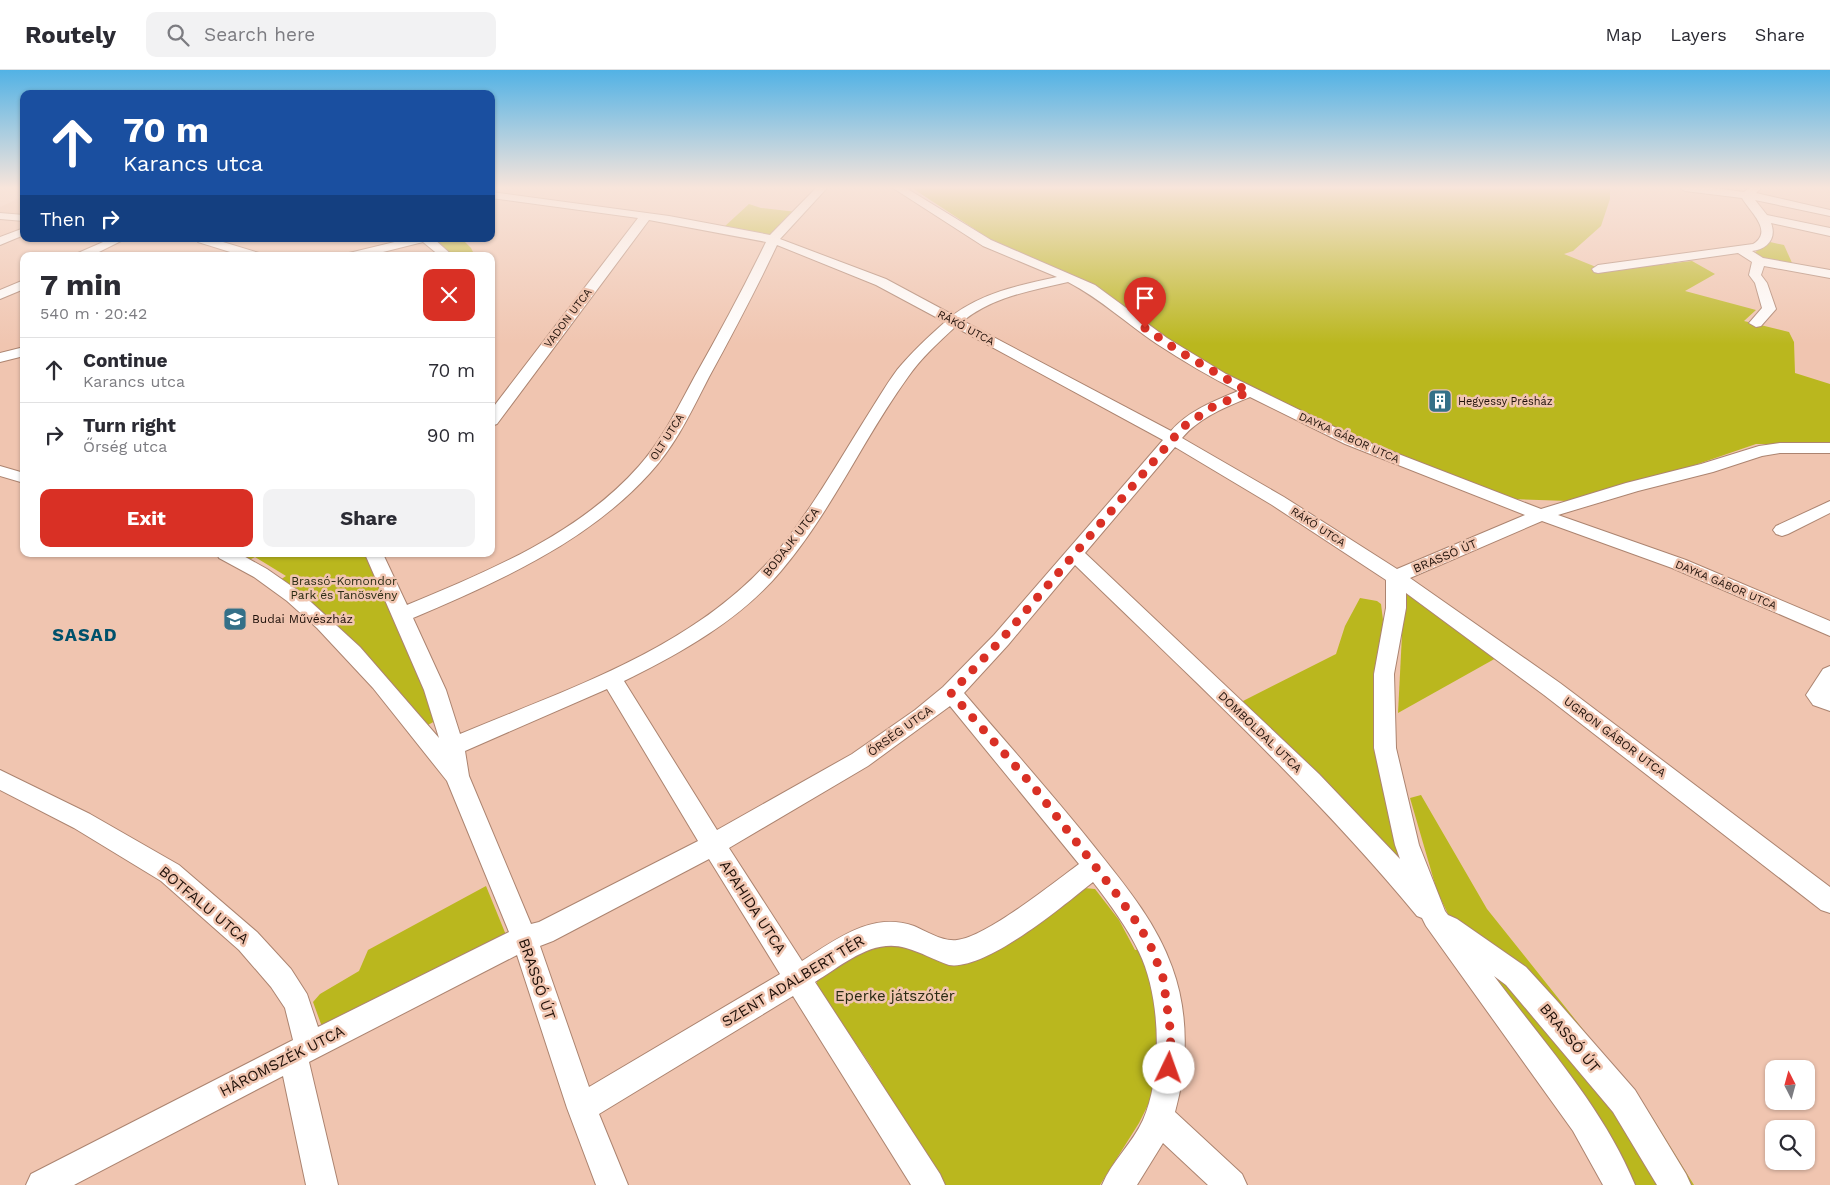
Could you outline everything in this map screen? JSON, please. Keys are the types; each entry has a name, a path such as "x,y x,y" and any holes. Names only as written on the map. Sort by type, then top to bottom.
{"street":[{"name":"VADON UTCA","path":"495,416 628,240"},
{"name":"RÁKÓ UTCA","path":"770,240 800,249 881,282 1173,439 1278,502 1396,577"},
{"name":"DAYKA GÁBOR UTCA","path":"982,240 1090,288 1177,350 1249,392 1351,441 1541,515 1688,568 1830,629"},
{"path":"1598,269 1741,250 1756,247 1766,240"},
{"name":"OLT UTCA","path":"402,615 515,563 606,505 642,472 658,455 669,438 774,241"},
{"path":"90,252 112,242"},
{"path":"211,242 243,252"},
{"path":"369,252 408,242"},
{"path":"431,242 442,252"},
{"path":"1741,250 1759,261 1830,274"},
{"path":"1756,323 1769,309 1761,282 1755,275 1759,261"},
{"name":"BODAJK UTCA","path":"453,746 612,678 676,645 702,629 748,594 786,552 814,515 902,374 915,359 955,322 984,301 1070,278"},
{"path":"0,295 20,286"},
{"path":"0,358 20,352"},
{"name":"ŐRSÉG UTCA","path":"524,938 544,932 713,845 860,760 923,716 951,693 1001,640 1076,555 1183,427 1214,406 1249,392"},
{"name":"BRASSÓ ÚT","path":"1396,577 1541,515 1632,487 1707,468 1759,451 1780,448 1830,448"},
{"path":"0,471 20,477"},
{"path":"1782,530 1830,506"},
{"name":"DOMBOLDAL UTCA","path":"1076,555 1311,781 1378,851 1435,918"},
{"name":"BRASSÓ ÚT","path":"233,557 243,561 275,582 329,629 371,672 457,776"},
{"name":"BRASSÓ ÚT","path":"375,557 435,690 453,746 457,776 524,938 582,1108 612,1185"},
{"path":"1396,577 1396,608 1384,674 1385,748 1407,845 1435,918 1584,1120 1605,1155 1619,1185"},
{"name":"UGRON GÁBOR UTCA","path":"1396,577 1552,688 1830,902"},
{"path":"1830,674 1817,695 1830,704"},
{"name":"APAHIDA UTCA","path":"612,678 713,845 799,977 929,1185"},
{"path":"951,693 1033,786 1096,866 1140,927 1152,949 1163,978 1171,1035 1169,1068 1159,1118 1138,1157 1118,1185"},
{"name":"BOTFALU UTCA","path":"0,779 82,821 170,873 248,941 281,978 297,1003 301,1051 322,1185"},
{"name":"SZENT ADALBERT TÉR","path":"582,1108 864,938 886,932 910,936 946,951 966,952 1000,934 1096,866"},
{"name":"BRASSÓ ÚT","path":"1435,918 1516,976 1624,1101 1675,1185"},
{"name":"HÁROMSZÉK UTCA","path":"42,1185 524,938"},
{"path":"1159,1118 1231,1185"}],"green space":[{"path":"987,240 1585,240 1573,251 1564,254 1606,271 1692,261 1715,274 1685,291 1756,310 1744,321 1789,332 1794,342 1795,373 1830,384 1830,444 1756,444 1695,465 1569,501 1509,499 1387,453 1261,394 1178,348 1107,294"},
{"path":"438,242 465,242 473,252 449,252"},
{"path":"1770,242 1784,245 1793,265 1762,259 1754,253"},
{"name":"Brassó-Komondor Park és Tanösvény","path":"244,557 255,557 249,560"},
{"name":"Brassó-Komondor Park és Tanösvény","path":"255,557 367,557 430,703 435,721 428,725 280,580 286,576"},
{"path":"1404,595 1414,595 1498,657 1398,713"},
{"path":"1360,598 1377,601 1381,604 1383,620 1376,707 1403,865 1317,772 1241,702 1336,654 1345,626"},
{"path":"1421,795 1487,909 1649,1112 1694,1185 1634,1185 1456,931 1437,891 1410,798"},
{"path":"486,886 506,935 328,1024 321,1024 313,1002 320,994 359,971 368,950"},
{"name":"Eperke játszótér","path":"1084,888 1095,889 1119,920 1135,950 1144,949 1162,1026 1151,1099 1139,1123 1100,1185 943,1185 871,1066 817,986 817,980 880,941 943,957"}],"place":[{"name":"Hegyessy Présház","path":"1440,401"},
{"name":"Budai Művészház","path":"235,619"}],"district":[{"name":"SASAD","path":"85,634"}],"route":[{"path":"1145,328 1162,341 1249,392 1214,406 1183,427 1076,555 951,693 1033,786 1140,927 1152,949 1163,978 1171,1035 1169,1068"}]}
